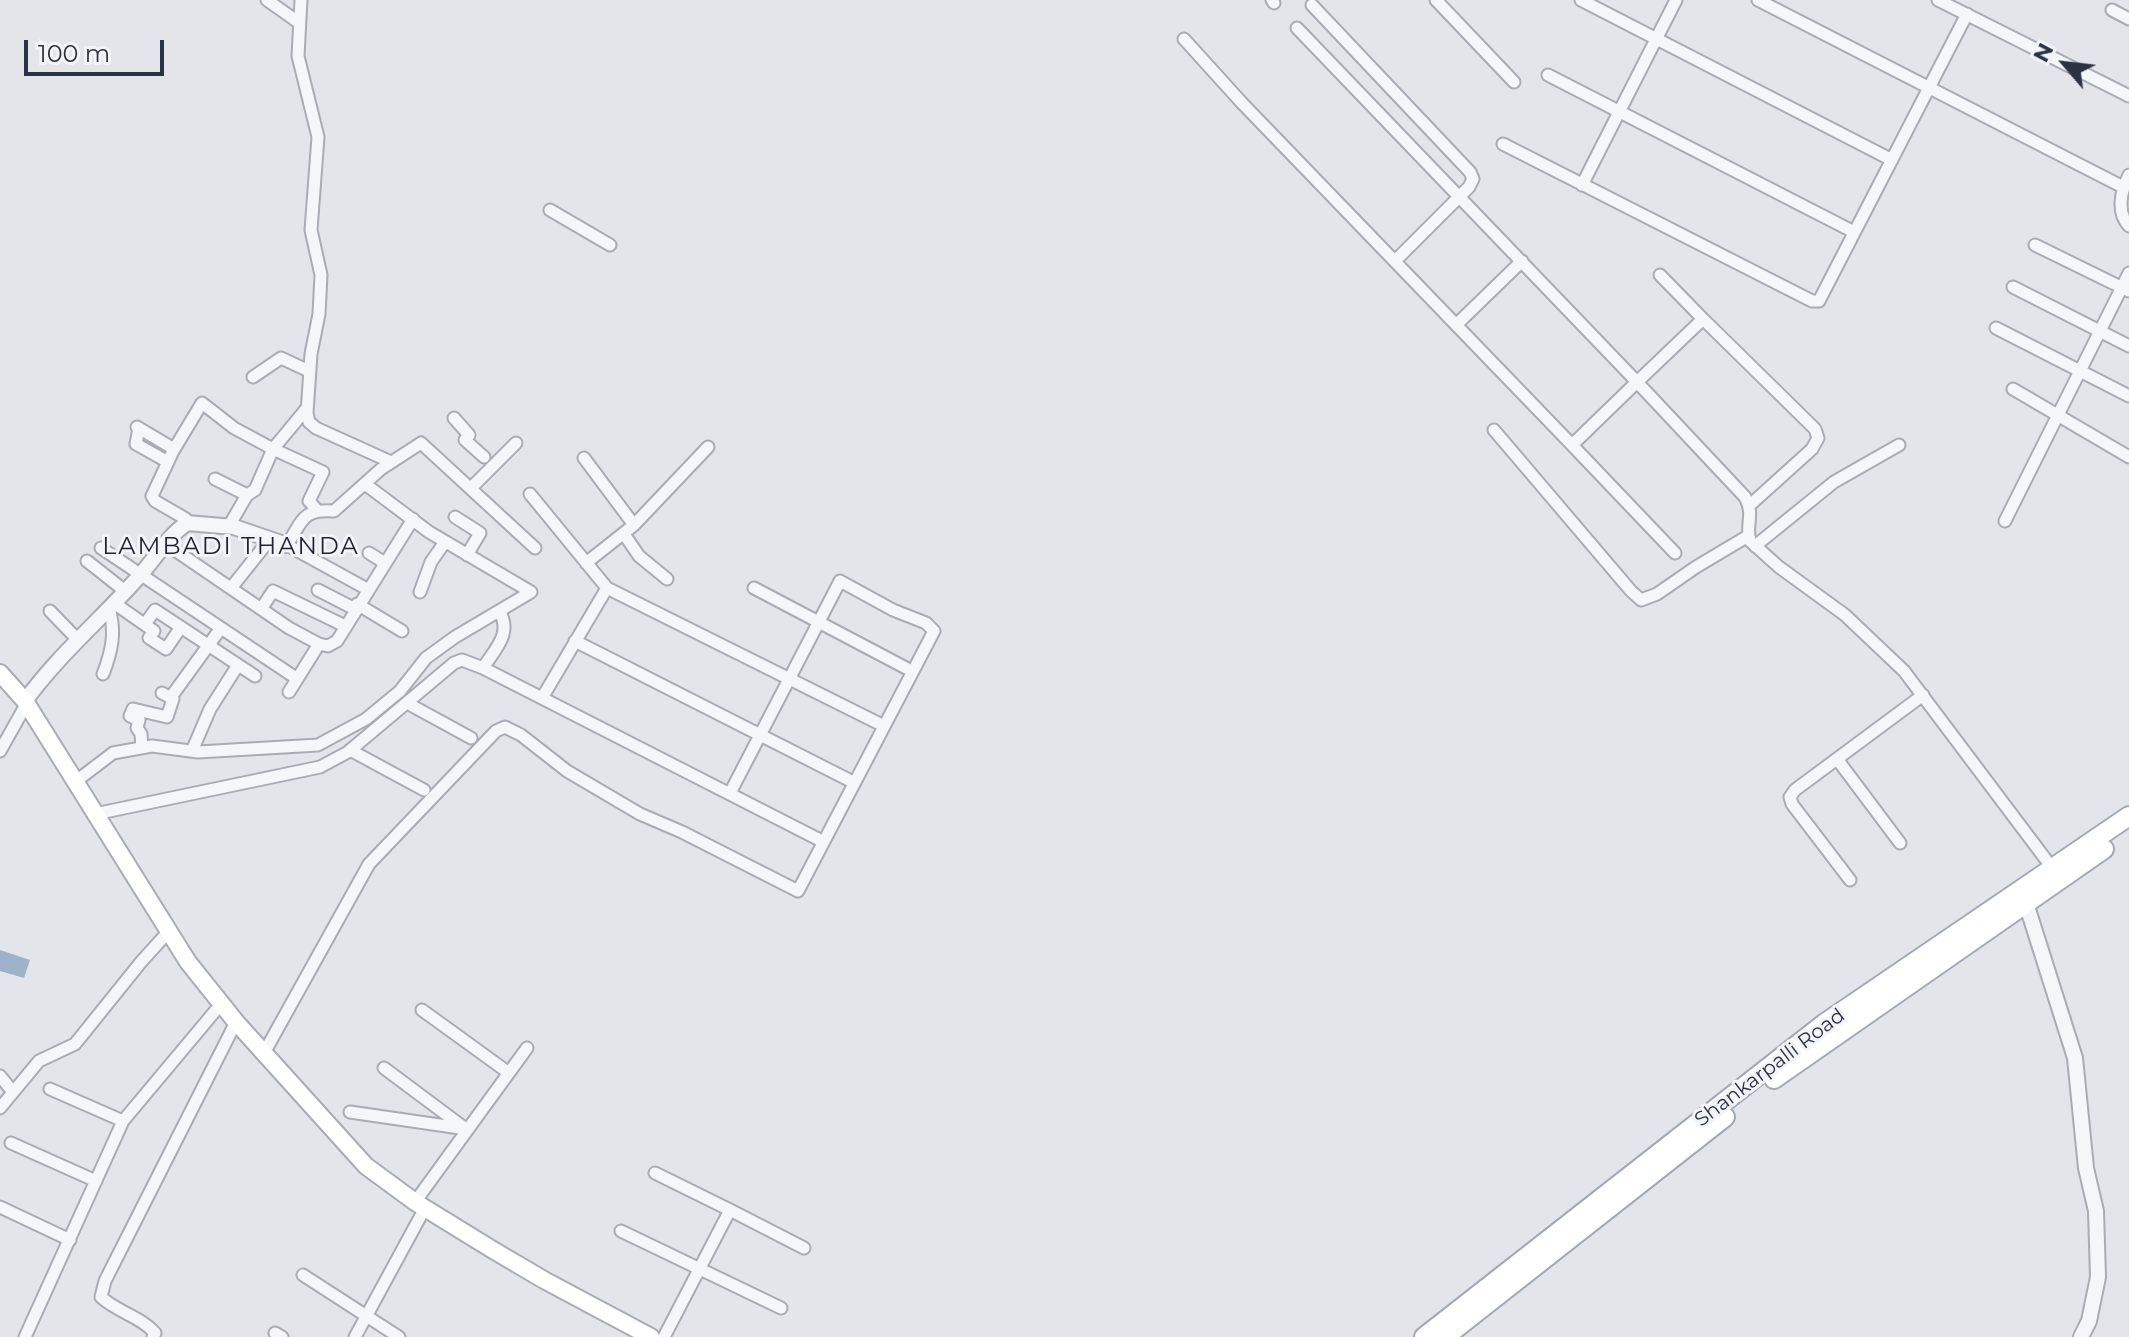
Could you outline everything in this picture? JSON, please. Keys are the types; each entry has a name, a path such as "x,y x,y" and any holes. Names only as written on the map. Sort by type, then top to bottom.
{"main road":[{"path":"0,673 26,702 188,962 236,1022 366,1166 420,1205 544,1280 651,1337"},
{"name":"Shankarpalli Road","path":"1424,1337 1825,1023 2129,816"},
{"name":"Shankarpalli Road","path":"1445,1337 1788,1067 2129,831"}],"street":[{"path":"267,0 298,22"},
{"path":"301,0 298,56 318,137 311,230 321,275 319,314 309,371 309,422 391,462"},
{"path":"1436,0 1514,82"},
{"path":"1581,0 1892,160"},
{"path":"1582,185 1676,0"},
{"path":"1758,0 1930,88 2126,181 2121,200 2123,219 2129,226"},
{"path":"1938,0 2129,96"},
{"path":"1312,5 1470,172 1472,183 1395,261"},
{"path":"2112,10 2129,19"},
{"path":"1503,144 1812,301 1819,301 1967,14"},
{"path":"1297,28 1745,497 1750,505 1751,541"},
{"path":"1184,39 1675,553"},
{"path":"1548,75 1854,232"},
{"path":"550,210 610,245"},
{"path":"2035,245 2126,290"},
{"path":"1456,325 1522,261"},
{"path":"2005,521 2080,370 2126,290 2129,273"},
{"path":"1660,275 1815,429 1818,438 1812,449 1750,505"},
{"path":"2013,287 2129,346"},
{"path":"1572,445 1703,319"},
{"path":"1996,328 2129,396"},
{"path":"253,377 281,358 309,371"},
{"path":"2013,389 2129,457"},
{"path":"187,523 186,519 155,501 152,496 174,449 202,403 234,428 323,472 309,501 316,509"},
{"path":"229,526 247,495 255,490 273,449 307,408"},
{"path":"454,418 469,435 465,440 484,457"},
{"path":"168,462 136,444 138,428 174,449"},
{"path":"1494,430 1641,600 1657,594 1696,567 1751,541 1834,482 1899,445"},
{"path":"287,545 308,513 316,509 334,511 391,462 421,443 535,548"},
{"path":"471,488 516,443"},
{"path":"586,563 634,525 708,447"},
{"path":"584,458 634,525"},
{"path":"215,479 247,495"},
{"path":"75,782 113,753 152,746 192,751 318,745 366,719 400,691 426,658 455,637 531,592 445,542 365,484"},
{"path":"530,494 607,588 878,723"},
{"path":"455,517 480,533 467,555"},
{"path":"166,544 261,609 319,644 333,645 413,519"},
{"path":"0,751 26,702 78,640 142,574 176,531 187,523 229,526 287,545 367,589"},
{"path":"624,534 639,556 667,579"},
{"path":"231,588 270,539"},
{"path":"1751,541 1845,615 1904,671 2053,869"},
{"path":"420,592 431,562 445,542"},
{"path":"101,548 296,678"},
{"path":"369,553 385,563"},
{"path":"87,561 125,591"},
{"path":"336,598 349,578"},
{"path":"264,1053 369,864 496,731 505,727 521,735 567,771 640,814 798,891 934,631 926,623 893,610 840,581 730,793"},
{"path":"542,698 607,588"},
{"path":"754,588 906,668"},
{"path":"318,590 402,631"},
{"path":"261,609 273,591 345,626"},
{"path":"112,606 154,631 149,638 166,649 181,627"},
{"path":"103,674 113,641 112,606"},
{"path":"145,624 155,610 255,676"},
{"path":"50,611 78,640"},
{"path":"483,668 505,635 505,621 499,611"},
{"path":"142,748 141,734 137,728 139,720 130,716 133,709 167,717 173,699 167,695 221,628"},
{"path":"575,641 849,780"},
{"path":"289,692 319,644"},
{"path":"95,814 320,767 350,750 454,663 462,660 818,839"},
{"path":"192,751 210,709 238,665"},
{"path":"1850,880 1792,804 1790,797 1795,790 1923,695"},
{"path":"407,703 471,738"},
{"path":"350,750 424,790"},
{"path":"1837,759 1900,843"},
{"path":"2026,903 2075,1058 2086,1168 2096,1211 2098,1277 2089,1321 2081,1337"},
{"path":"0,1108 39,1061 75,1044 169,931"},
{"path":"25,1337 123,1121 221,1004"},
{"path":"422,1010 509,1073"},
{"path":"153,1337 155,1333 146,1323 113,1308 101,1297 105,1281 236,1022"},
{"path":"355,1337 420,1205 467,1129 527,1048"},
{"path":"384,1068 467,1129"},
{"path":"0,1076 13,1092"},
{"path":"50,1089 123,1121"},
{"path":"350,1112 467,1129"},
{"path":"11,1143 96,1181"},
{"path":"655,1173 804,1248"},
{"path":"0,1207 70,1240"},
{"path":"664,1337 730,1210"},
{"path":"621,1231 781,1308"},
{"path":"303,1275 399,1337"}],"water":[{"path":"0,950 30,960 24,978 0,971"}],"district":[{"name":"LAMBADI THANDA","path":"231,547"}]}
